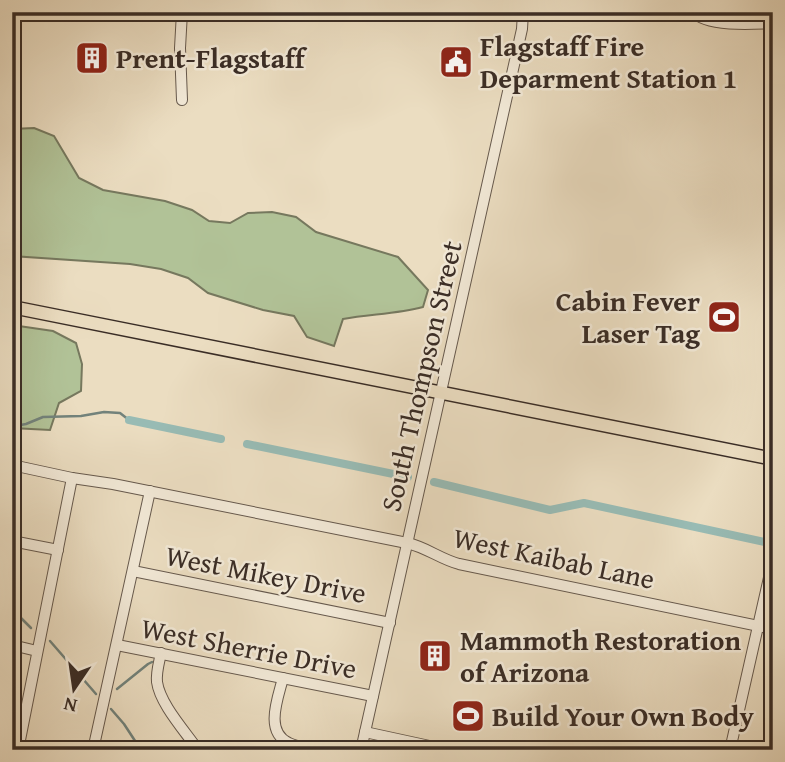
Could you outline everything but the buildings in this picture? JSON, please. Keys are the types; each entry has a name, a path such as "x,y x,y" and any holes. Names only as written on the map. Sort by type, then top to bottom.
{"main road":[{"path":"12,307 773,459"}],"street":[{"path":"182,12 182,100"},
{"name":"South Thompson Street","path":"361,750 522,29 523,12"},
{"path":"694,12 699,18 730,23 773,23"},
{"name":"West Kaibab Lane","path":"12,465 407,543 458,564 773,629"},
{"path":"18,750 72,478"},
{"path":"93,750 150,491"},
{"path":"12,541 58,550"},
{"path":"730,750 773,560"},
{"name":"West Mikey Drive","path":"133,571 390,623"},
{"path":"12,645 37,651"},
{"name":"West Sherrie Drive","path":"117,645 373,696"},
{"path":"161,653 157,668 160,694 198,750"},
{"path":"283,678 274,725 284,741 316,750"},
{"path":"365,732 448,750"}],"green space":[{"path":"34,128 54,136 79,178 103,190 165,201 192,210 209,221 230,223 248,213 272,212 296,217 316,232 398,257 428,290 423,307 343,319 334,346 307,337 294,316 263,310 208,293 188,278 161,269 130,264 12,256 12,129"},
{"path":"12,325 53,331 76,343 82,364 81,391 59,403 50,430 12,428"}],"waterway":[{"path":"12,424 26,424 43,417 81,416 104,412 120,413 129,420"},
{"path":"129,420 221,439"},
{"path":"247,444 408,477"},
{"path":"434,482 550,510 584,503 769,543"},
{"path":"12,609 31,628"},
{"path":"50,641 96,694"},
{"path":"117,689 152,662"},
{"path":"111,709 141,750"}],"place":[{"name":"Prent-Flagstaff","path":"92,58"},
{"name":"Flagstaff Fire Deparment Station 1","path":"456,62"},
{"name":"Cabin Fever Laser Tag","path":"724,317"},
{"name":"Mammoth Restoration of Arizona","path":"435,656"},
{"name":"Build Your Own Body","path":"468,716"}]}
